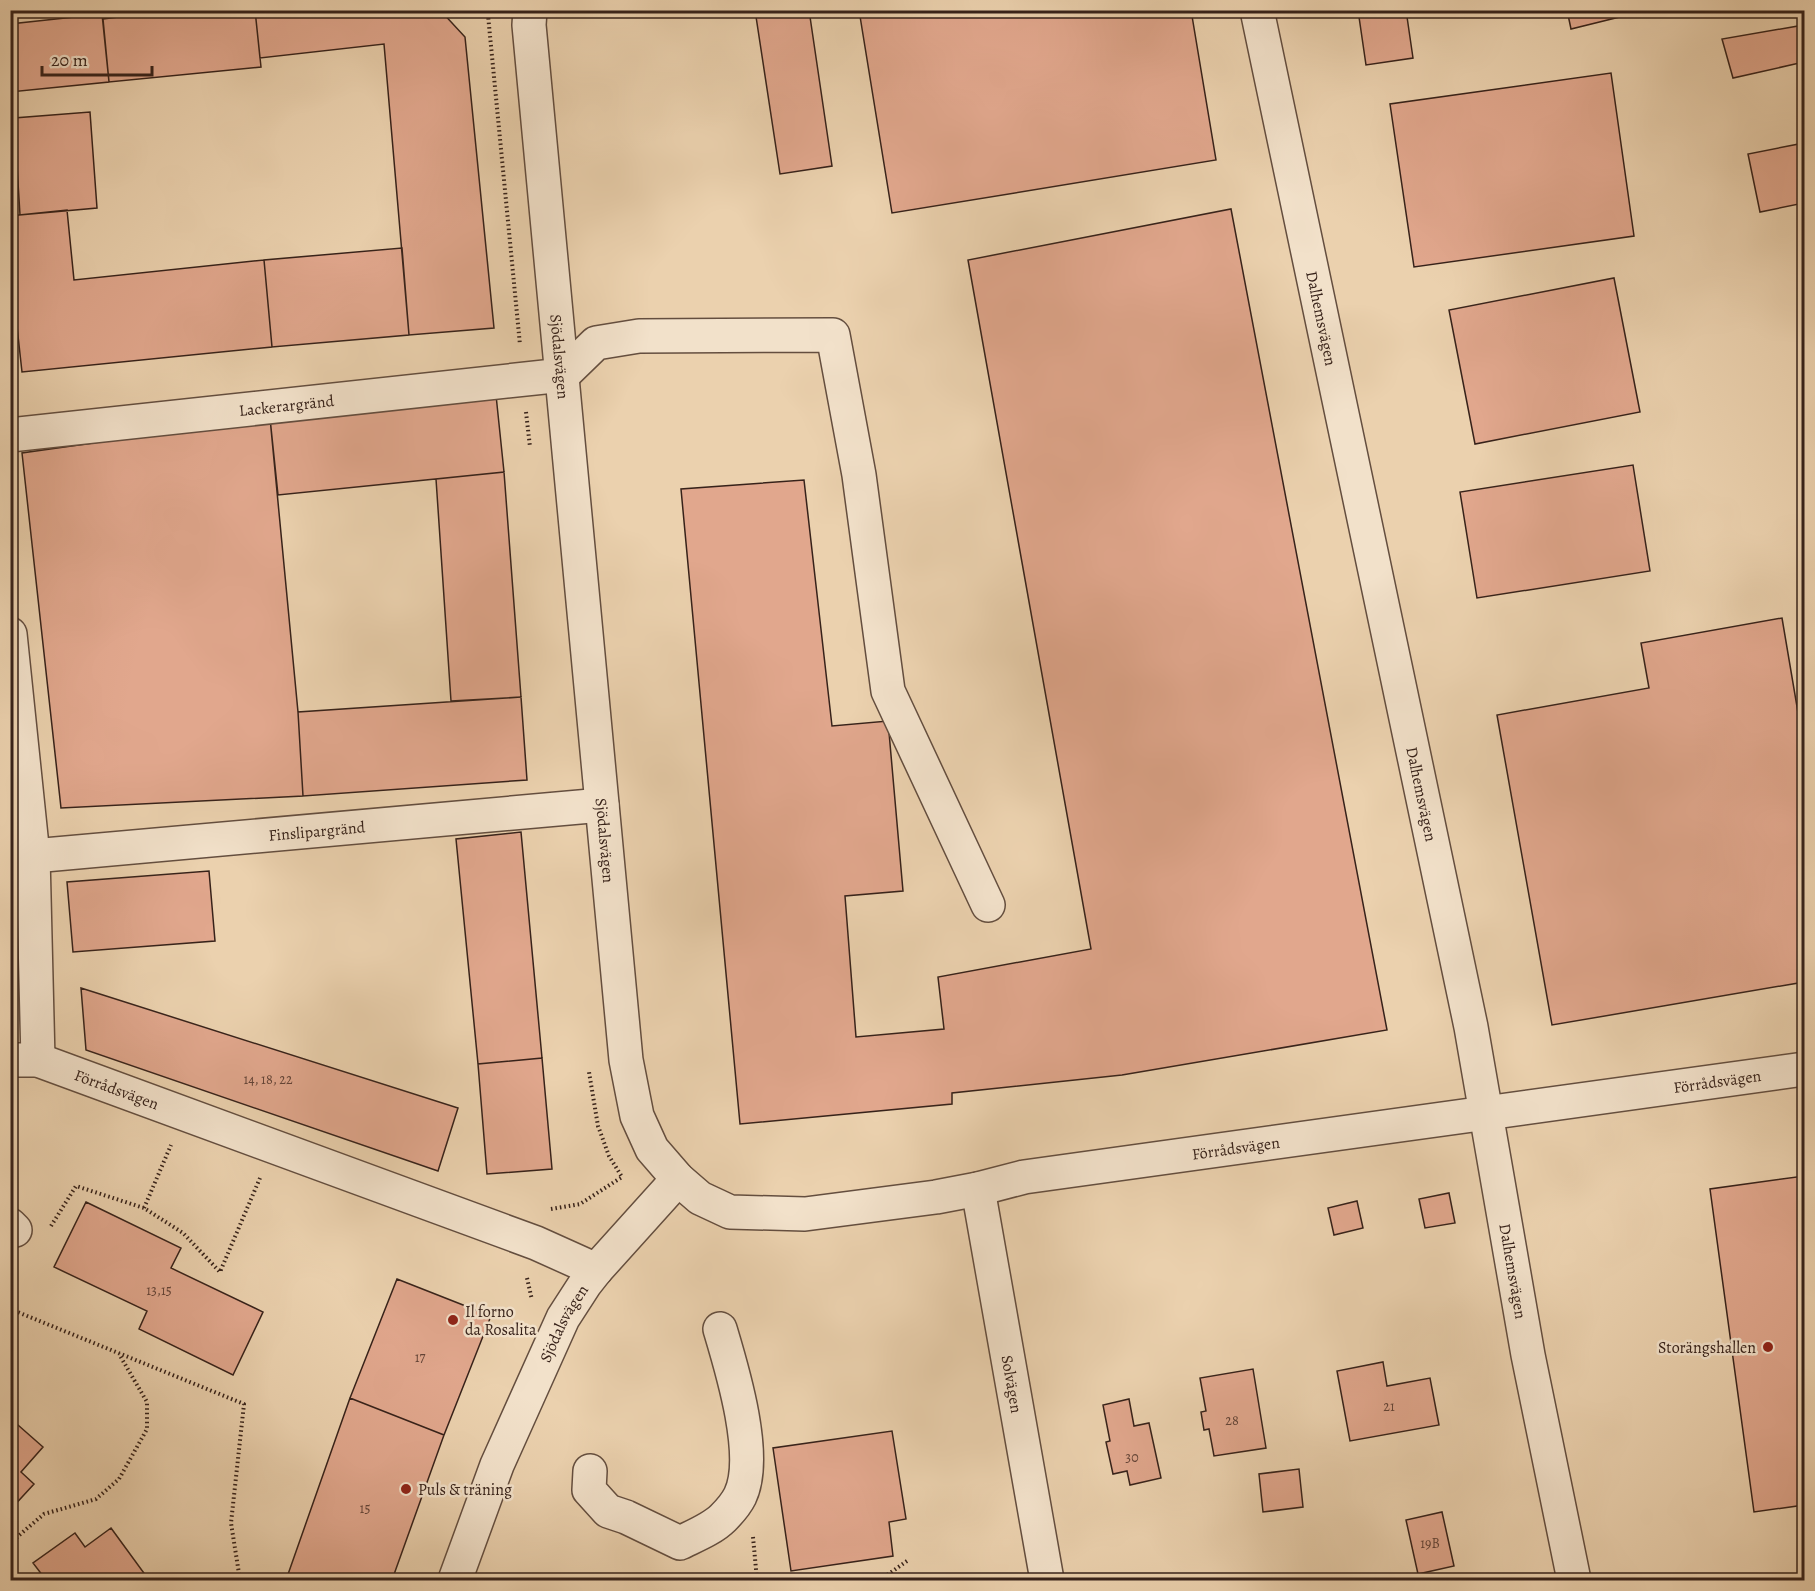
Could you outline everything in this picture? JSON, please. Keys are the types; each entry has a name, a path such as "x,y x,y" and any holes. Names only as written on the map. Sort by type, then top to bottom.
{"street":[{"name":"Dalhemsvägen","path":"1257,10 1469,1015 1528,1355 1574,1581"},
{"name":"Sjödalsvägen","path":"455,1581 497,1465 563,1318 596,1270 678,1179 652,1149 637,1116 626,1060 527,15"},
{"path":"562,375 596,343 639,336 833,335 859,475 888,691 988,905"},
{"name":"Lackerargränd","path":"10,435 562,375"},
{"name":"Förrådsvägen","path":"10,634 33,856 24,1060 184,1114 536,1243 596,1270"},
{"name":"Finslipargränd","path":"33,856 602,805"},
{"name":"Förrådsvägen","path":"678,1179 700,1198 730,1212 806,1214 936,1197 1024,1177 1804,1069"},
{"name":"Solvägen","path":"978,1189 1047,1581"},
{"path":"590,1471 589,1490 608,1511 626,1517 680,1543 723,1518 740,1495 746,1469 739,1399 720,1329"}],"path":[{"path":"10,16 55,10"},
{"path":"144,1208 184,1114"},
{"path":"23,1230 76,1186 144,1208 183,1233 220,1272 273,1147"},
{"path":"10,1309 244,1404 231,1523 240,1581"},
{"path":"10,1550 17,1536 44,1514 96,1499 119,1479 142,1439 147,1429 147,1401 119,1354"},
{"path":"880,1581 907,1561"}],"building":[{"path":"172,10 255,10 261,67 109,82 103,19"},
{"path":"255,10 440,10 465,37 494,328 409,335 384,44 260,58"},
{"path":"755,10 809,10 832,166 780,174"},
{"path":"859,10 1191,10 1216,160 892,213"},
{"path":"1358,10 1406,10 1413,58 1366,65"},
{"path":"1567,10 1648,10 1571,29"},
{"path":"102,14 109,82 10,92 10,24"},
{"path":"1804,25 1804,62 1733,78 1722,39"},
{"path":"1611,73 1634,236 1414,267 1390,104"},
{"path":"90,112 97,208 20,215 14,118"},
{"path":"1804,143 1804,203 1760,212 1748,154"},
{"path":"1231,209 1387,1030 1122,1075 952,1093 952,1104 740,1124 681,489 804,480 832,726 888,721 903,891 845,896 856,1037 944,1029 938,977 1091,949 968,260"},
{"path":"67,210 74,280 264,260 272,347 22,372 10,263 10,216"},
{"path":"402,248 409,335 272,347 264,260"},
{"path":"1614,278 1640,412 1475,444 1449,310"},
{"path":"496,395 504,472 278,495 270,418"},
{"path":"270,418 298,712 303,796 61,808 22,453"},
{"path":"1633,465 1650,571 1477,598 1460,492"},
{"path":"504,472 521,697 451,701 436,479"},
{"path":"1782,618 1804,748 1804,982 1552,1025 1497,715 1649,688 1641,643"},
{"path":"521,697 527,780 303,796 298,712"},
{"path":"521,832 542,1058 478,1064 456,839"},
{"path":"209,871 215,941 73,952 67,882"},
{"path":"81,988 458,1108 438,1171 86,1050"},
{"path":"542,1058 552,1169 487,1174 478,1064"},
{"name":"Storängshallen","path":"1804,1176 1804,1505 1754,1512 1710,1189"},
{"path":"1449,1193 1455,1223 1425,1228 1419,1199"},
{"path":"1357,1201 1363,1228 1334,1235 1328,1208"},
{"path":"86,1202 181,1248 171,1268 263,1312 233,1375 139,1329 147,1311 54,1267"},
{"path":"397,1279 491,1316 444,1435 350,1398"},
{"path":"1383,1362 1387,1386 1430,1378 1439,1425 1350,1441 1337,1371"},
{"path":"1253,1369 1266,1448 1214,1456 1209,1429 1204,1430 1201,1412 1206,1411 1200,1378"},
{"path":"350,1398 444,1435 392,1580 286,1580"},
{"path":"1129,1399 1134,1426 1149,1423 1161,1478 1130,1485 1127,1471 1113,1474 1106,1442 1110,1441 1103,1405"},
{"path":"10,1418 43,1447 21,1472 34,1484 10,1510"},
{"path":"892,1431 906,1519 889,1522 893,1556 791,1571 773,1448"},
{"path":"1299,1469 1303,1507 1263,1512 1259,1474"},
{"path":"1442,1512 1454,1566 1418,1574 1406,1520"},
{"path":"111,1528 149,1580 46,1580 33,1563 75,1533 85,1547"}],"place":[{"name":"Il forno da Rosalita","path":"453,1320"},
{"name":"Storängshallen","path":"1768,1347"},
{"name":"Puls & träning","path":"406,1489"}]}
